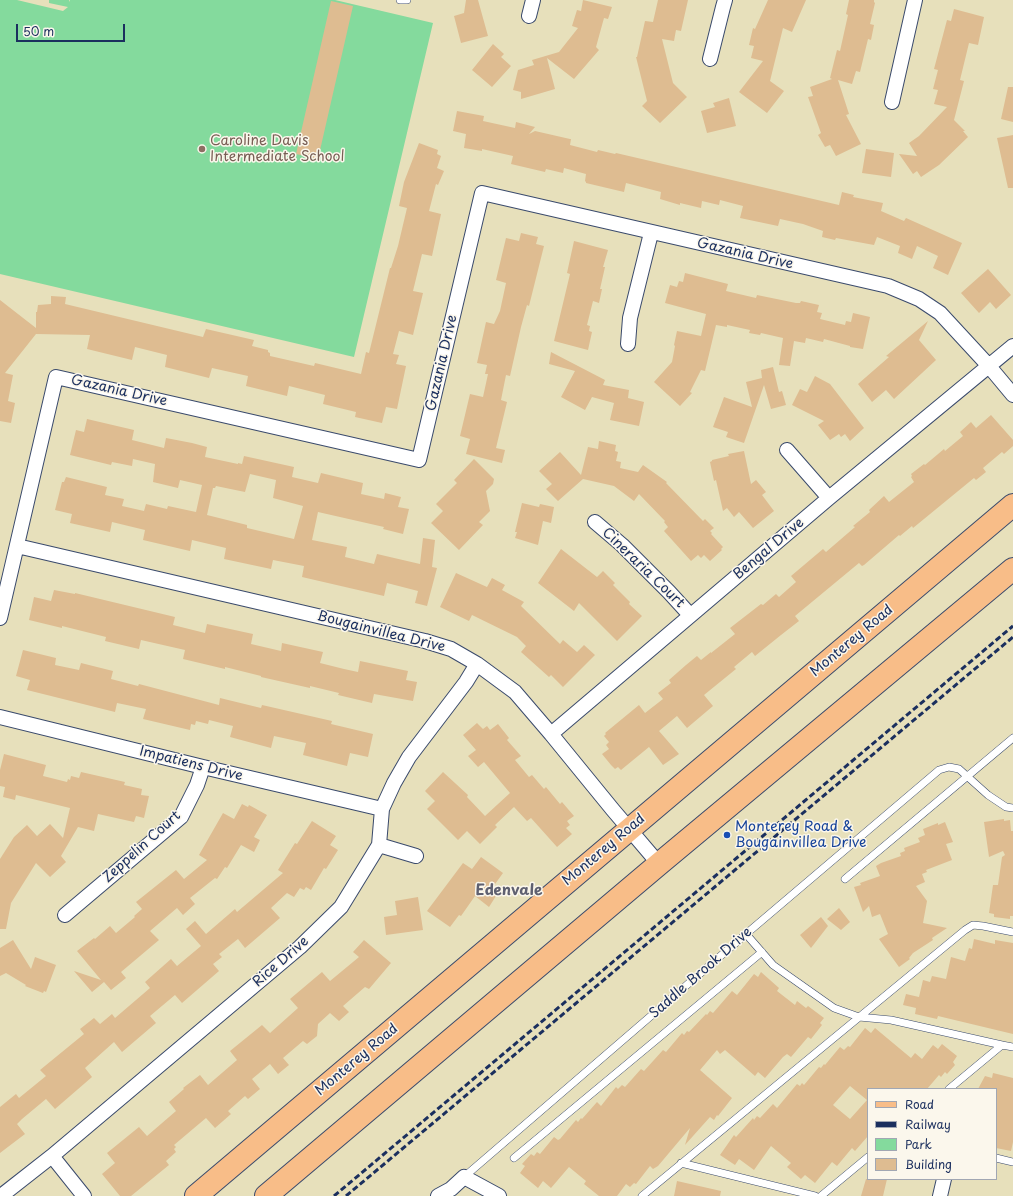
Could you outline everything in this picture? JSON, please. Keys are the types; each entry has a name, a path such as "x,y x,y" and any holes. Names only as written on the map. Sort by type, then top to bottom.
{"main road":[{"name":"Monterey Road","path":"196,1196 1013,505"},
{"path":"266,1196 659,864 1013,568"}],"street":[{"path":"529,16 533,0"},
{"path":"710,59 726,0"},
{"path":"892,102 915,0"},
{"name":"Gazania Drive","path":"0,618 18,546 56,377 419,460 482,194 888,286 919,299 940,313 988,365 1013,395"},
{"path":"628,344 630,318 651,233"},
{"name":"Bengal Drive","path":"551,734 829,498 988,365 1013,346"},
{"path":"787,450 829,498"},
{"name":"Cineraria Court","path":"595,522 622,545 690,615"},
{"name":"Bougainvillea Drive","path":"18,546 425,641 451,649 477,664 515,692 659,864"},
{"name":"Rice Drive","path":"1,1196 52,1156 300,947 340,907 379,845 382,810 394,783 409,757 466,682 477,664"},
{"name":"Impatiens Drive","path":"0,716 202,767 382,810"},
{"name":"Zeppelin Court","path":"65,914 181,817 197,785 202,767"},
{"path":"379,845 416,856"},
{"path":"52,1156 84,1196"},
{"path":"464,1177 499,1196"},
{"name":"Saddle Brook Drive","path":"438,1196 451,1189 464,1177"},
{"path":"940,1196 944,1180"}],"lane":[{"path":"400,0 407,0"},
{"path":"845,879 1013,738"},
{"name":"Saddle Brook Drive","path":"464,1177 939,770 949,767 959,769 988,795 1006,807 1013,808"},
{"path":"642,1196 964,930 973,925 1013,932"},
{"path":"746,934 773,965 834,1008 859,1017 891,1020 1013,1047"},
{"path":"514,1158 762,952"},
{"path":"950,1088 1002,1045"},
{"path":"821,1196 867,1158"},
{"path":"997,1158 1013,1162"},
{"path":"681,1163 815,1196"}],"green space":[{"name":"Caroline Davis Intermediate School","path":"0,0 17,0 63,11 68,7 49,3 49,0 69,0 69,2 70,0 335,0 433,23 354,357 0,274"}],"building":[{"path":"466,0 478,0 488,36 461,43 454,16 464,13"},
{"path":"583,0 612,7 608,19 604,18 596,47 599,50 574,79 547,58 555,89 521,99 521,92 513,90 518,70 534,65 532,60 559,52 578,28 572,26 577,10 581,11"},
{"path":"658,0 688,0 681,31 676,30 674,41 662,39 673,83 687,97 660,123 642,106 647,101 636,57 645,21 653,22"},
{"path":"768,0 806,0 792,32 783,28 770,81 784,91 767,113 739,92 763,61 751,58 754,46 749,45 753,28 755,29"},
{"path":"849,0 874,0 875,3 870,24 874,25 871,40 868,39 860,72 856,71 852,84 838,80 849,114 846,115 861,144 836,156 830,145 825,147 818,135 821,133 808,97 813,96 810,87 832,79 830,78 837,50 840,51 848,15 846,14"},
{"path":"331,1 353,6 318,159 296,154"},
{"path":"954,9 984,17 978,45 969,43 960,80 964,81 954,120 965,131 963,131 968,137 939,165 921,177 917,171 913,174 899,154 917,156 909,143 919,136 947,107 934,104 938,90 933,89 938,70 934,69 947,20 951,21"},
{"path":"493,44 504,54 501,57 511,66 492,87 472,70"},
{"path":"1008,87 1013,87 1013,122 1001,119"},
{"path":"729,98 736,126 707,133 701,111 715,107 713,103"},
{"path":"457,111 484,116 483,121 515,128 516,122 535,127 529,134 535,131 571,139 570,145 597,152 598,150 616,153 839,205 842,192 854,195 853,197 883,203 881,211 904,221 906,218 962,243 948,275 933,268 938,256 917,246 912,259 898,253 900,246 877,237 874,245 836,238 835,240 822,237 823,231 803,224 780,219 778,226 740,218 743,206 720,200 719,205 702,201 701,208 680,203 680,205 660,199 661,192 626,183 624,192 586,183 586,174 564,168 563,173 546,169 545,172 511,164 513,156 482,149 482,151 464,148 466,134 453,131"},
{"path":"1013,135 1013,188 1008,188 997,138"},
{"path":"419,143 438,150 437,154 441,156 437,168 444,171 438,185 436,184 429,211 441,214 432,256 422,254 413,291 423,293 413,335 399,331 393,354 399,355 396,364 406,366 397,409 386,407 382,423 355,417 356,412 323,404 325,395 289,386 287,396 246,386 248,376 212,368 209,378 165,367 167,355 135,347 132,360 87,349 90,335 36,334 5,373 13,375 8,401 15,403 11,423 0,421 0,300 36,328 36,312 38,305 51,304 51,296 66,297 65,304 203,337 206,329 254,340 252,346 268,350 270,356 314,366 315,363 361,374 366,352 369,353 390,268 398,246 407,208 399,206 404,182"},
{"path":"866,149 894,153 891,177 862,173"},
{"path":"521,233 538,237 536,244 544,246 529,306 527,305 521,327 510,376 506,375 501,400 507,402 496,448 505,450 502,463 466,454 470,439 460,436 470,394 483,397 488,374 485,374 487,365 477,363 486,322 494,324 500,311 506,283 496,280 506,238 519,241"},
{"path":"574,241 608,250 603,267 605,267 600,289 602,289 599,303 593,301 587,325 590,326 589,331 592,332 588,350 554,341 570,274 567,273"},
{"path":"988,269 1011,295 996,309 990,302 979,313 961,293"},
{"path":"685,273 728,284 726,291 756,298 757,295 796,303 800,303 801,301 819,305 817,312 822,313 820,319 845,325 846,321 851,322 853,313 870,317 863,349 850,347 824,339 823,342 806,338 805,343 794,341 790,366 779,365 783,338 761,333 760,335 749,333 750,330 727,325 727,327 716,325 705,371 701,370 690,392 692,393 680,406 654,382 672,362 677,331 701,336 706,314 665,303 670,285 677,287 679,281 683,282"},
{"path":"928,321 919,340 936,360 894,399 886,390 872,402 858,384 889,357 886,356"},
{"path":"551,352 605,380 603,385 629,390 628,398 644,402 639,426 610,420 614,403 592,397 585,410 561,397 575,371 549,364"},
{"path":"773,367 779,392 782,391 786,405 771,409 764,385 744,443 726,437 728,432 713,427 724,397 752,407 746,382 762,378 761,370"},
{"path":"815,376 830,384 864,428 850,441 845,434 841,437 839,434 830,440 818,425 824,421 792,405 800,389 807,392"},
{"path":"991,415 1013,440 1013,446 1004,454 1002,452 983,468 986,472 976,480 974,478 913,528 912,526 900,536 899,535 864,565 862,566 859,563 795,616 799,621 755,656 752,652 734,667 736,669 704,695 713,706 687,728 677,716 659,731 679,754 663,765 649,747 621,770 618,767 615,769 611,765 602,754 609,749 606,745 609,742 604,736 606,734 605,733 639,705 645,713 663,699 658,693 671,683 669,680 686,665 697,656 701,660 711,653 735,634 730,628 776,594 779,597 796,582 791,576 823,549 826,552 855,527 853,526 870,512 869,510 884,496 889,502 914,482 911,474 924,464 925,465 944,449 945,451 963,436 960,432 971,422 976,428"},
{"path":"87,419 134,430 132,440 164,448 166,438 192,443 207,447 205,457 242,464 244,456 294,467 292,477 318,483 321,473 363,483 361,494 384,499 385,493 401,497 398,507 409,509 403,534 383,529 384,527 318,512 312,540 347,547 345,557 374,564 377,554 420,564 423,538 435,540 432,567 437,568 427,606 415,603 418,591 387,583 384,596 302,577 304,566 273,560 271,569 224,559 226,548 192,540 190,551 143,540 145,530 112,522 110,532 70,523 72,514 55,510 62,482 64,482 66,477 107,487 105,495 124,499 122,506 144,511 146,504 167,509 168,506 196,512 202,485 180,480 178,488 153,482 155,464 133,459 132,466 112,462 111,465 70,455 76,430 84,432","holes":["250,474 276,480 273,498 303,506 294,539 247,528 247,525 207,515 213,488 216,486 245,492"]},
{"path":"599,441 616,445 615,451 618,452 616,461 621,462 620,468 638,472 643,465 667,482 666,483 703,521 705,519 714,528 710,531 712,533 711,534 723,547 721,549 722,550 710,561 704,555 701,558 698,555 691,561 664,531 668,527 664,522 665,521 639,494 634,501 614,486 583,479 558,501 546,489 552,484 539,471 560,452 581,475 588,447 598,449"},
{"path":"744,451 751,484 756,480 766,492 762,495 774,511 753,528 739,512 734,517 727,508 723,511 710,462 712,460 729,456 728,454"},
{"path":"474,459 494,479 493,484 486,491 490,511 479,522 483,525 459,550 431,523 443,511 436,504 457,483 454,480"},
{"path":"522,503 539,507 540,504 554,507 551,523 543,521 538,545 515,538"},
{"path":"561,549 597,577 603,571 615,583 613,585 630,602 629,604 642,616 617,641 579,603 574,611 538,583"},
{"path":"456,573 487,587 492,578 505,585 502,590 524,602 521,606 560,644 563,640 577,652 584,645 595,655 563,687 551,675 549,677 521,652 526,646 517,637 472,615 469,621 440,607"},
{"path":"54,590 75,593 175,617 173,625 205,633 207,624 253,634 251,644 281,651 282,643 323,652 320,663 344,669 358,672 360,661 408,671 406,680 417,682 413,701 374,694 372,703 338,695 339,693 310,686 310,688 225,667 225,669 183,659 185,650 141,640 139,649 105,641 106,637 62,626 62,628 29,620 34,597 51,601"},
{"path":"23,650 56,658 55,665 79,670 81,663 113,671 111,679 138,686 139,684 219,705 220,698 261,708 262,705 332,721 331,724 373,734 368,757 350,753 347,766 303,755 306,743 274,736 271,748 230,737 233,726 209,720 208,724 196,721 195,725 191,724 190,730 143,719 146,709 117,703 115,712 27,690 30,680 16,676"},
{"path":"477,723 483,729 487,726 490,730 498,724 509,738 507,740 521,756 515,760 529,777 532,775 544,789 546,787 560,804 562,802 574,816 567,821 570,825 566,828 572,834 557,847 531,818 527,821 514,807 495,825 497,827 480,844 467,831 458,840 427,809 435,801 425,791 443,772 468,795 467,797 485,816 510,793 484,762 478,767 468,756 476,750 463,735"},
{"path":"4,754 46,765 43,776 67,782 68,779 70,780 71,776 79,778 81,772 125,782 124,785 142,789 141,795 149,796 144,818 136,816 134,822 98,814 94,831 78,827 61,856 66,862 50,877 36,863 11,903 6,929 0,929 0,859 14,837 27,825 37,836 50,824 63,838 70,808 16,795 15,800 3,797 5,787 0,786 0,770"},
{"path":"242,804 248,807 249,805 267,815 254,837 260,840 254,852 241,845 227,868 225,867 217,879 215,878 190,898 195,904 183,915 177,908 150,931 159,940 121,972 126,978 111,990 104,982 92,992 74,971 101,980 77,951 94,938 95,939 110,926 116,933 142,909 136,902 176,870 184,879 207,860 199,855 223,813 234,819"},
{"path":"1004,819 1004,821 1010,820 1011,831 1013,831 1013,916 1010,916 1010,919 994,917 994,914 989,913 993,885 998,885 1002,857 1005,855 1003,851 989,857 984,822"},
{"path":"312,821 336,836 330,845 338,850 326,869 324,868 311,890 306,887 304,890 300,888 294,897 287,893 271,908 280,918 245,948 238,939 219,954 222,957 213,964 219,971 182,1003 175,995 150,1016 156,1023 122,1052 114,1042 85,1068 92,1077 55,1109 46,1099 22,1119 17,1124 25,1134 0,1153 0,1107 16,1094 19,1098 46,1076 40,1070 84,1034 80,1029 94,1018 100,1024 112,1014 115,1018 150,988 145,982 171,959 177,966 201,946 186,929 195,921 206,934 235,909 237,912 283,873 278,870 295,843 297,844"},
{"path":"945,822 953,842 946,844 952,860 926,870 927,872 922,874 925,882 916,886 927,901 923,923 947,928 932,938 933,940 913,953 909,958 910,959 899,967 879,939 888,934 880,914 872,917 869,906 863,912 854,887 861,885 860,883 880,876 876,866 901,856 900,853 905,851 904,848 920,842 918,838 925,835 923,829"},
{"path":"481,857 503,873 490,891 496,896 489,907 475,896 461,916 459,915 450,927 427,911 463,863 472,869"},
{"path":"418,897 423,930 386,935 384,917 397,915 395,901"},
{"path":"839,908 850,922 841,930 827,919"},
{"path":"821,917 828,926 811,948 800,935"},
{"path":"974,939 995,944 995,940 1013,943 1013,1034 938,1016 937,1019 915,1014 916,1008 903,1005 906,994 919,997 923,980 930,982 932,976 946,979 951,957 965,961 969,948 972,949"},
{"path":"13,940 31,969 35,957 56,965 46,992 44,991 43,993 25,986 26,985 6,973 0,976 0,948"},
{"path":"364,940 391,963 369,989 365,987 343,1006 349,1012 339,1021 330,1013 318,1024 317,1036 307,1044 303,1041 283,1058 289,1065 278,1074 270,1064 252,1079 260,1089 248,1099 245,1096 228,1111 231,1114 215,1128 206,1118 174,1145 176,1147 174,1149 176,1152 166,1161 169,1165 131,1196 120,1196 102,1174 115,1163 107,1153 139,1127 147,1136 176,1111 169,1102 184,1089 183,1088 200,1075 208,1085 237,1060 230,1051 262,1025 270,1033 298,1008 290,999 322,972 330,981 359,957 353,952"},
{"path":"761,972 779,988 777,991 795,1005 797,1001 806,1008 808,1006 824,1018 820,1023 822,1025 811,1039 808,1037 791,1057 787,1054 783,1057 765,1078 758,1072 755,1076 725,1050 720,1054 717,1050 700,1070 732,1098 714,1120 710,1117 685,1145 690,1128 658,1166 653,1169 650,1166 636,1184 634,1183 630,1187 626,1184 617,1196 599,1196 584,1184 586,1181 569,1167 551,1188 543,1181 538,1188 520,1173 525,1166 522,1164 531,1154 534,1156 537,1152 540,1154 554,1137 558,1140 560,1139 576,1120 578,1122 581,1118 582,1119 597,1102 601,1106 616,1087 618,1089 622,1085 625,1087 641,1069 644,1071 663,1050 666,1052 682,1033 684,1035 687,1031 689,1032 710,1011 713,1013 732,991 737,995 754,974 758,977"},
{"path":"865,1028 871,1033 875,1028 911,1058 915,1053 922,1059 933,1045 938,1049 942,1044 957,1056 953,1062 955,1065 947,1074 945,1072 941,1077 939,1075 928,1088 867,1088 867,1100 867,1137 855,1151 852,1148 837,1166 832,1162 815,1183 805,1175 801,1179 787,1167 791,1163 771,1146 754,1170 739,1159 735,1165 720,1155 734,1135 736,1137 753,1118 754,1120 757,1116 760,1118 773,1104 777,1108 797,1084 800,1086 802,1083 804,1085 819,1067 821,1068 824,1064 825,1065 840,1047 844,1050 848,1046 850,1047","holes":["850,1086 867,1100 850,1119 833,1105"]},
{"path":"993,1073 1013,1078 1013,1142 1011,1151 997,1148 997,1088 979,1088 985,1076 992,1078"},
{"path":"866,1179 887,1180 883,1196 861,1196"},
{"path":"677,1181 721,1191 720,1196 674,1196"}],"railway":[{"path":"334,1196 1013,626"},
{"path":"346,1196 1013,637"}],"place":[{"name":"Caroline Davis Intermediate School","path":"202,149"},
{"name":"Monterey Road & Bougainvillea Drive","path":"727,835"}],"district":[{"name":"Edenvale","path":"509,891"}]}
